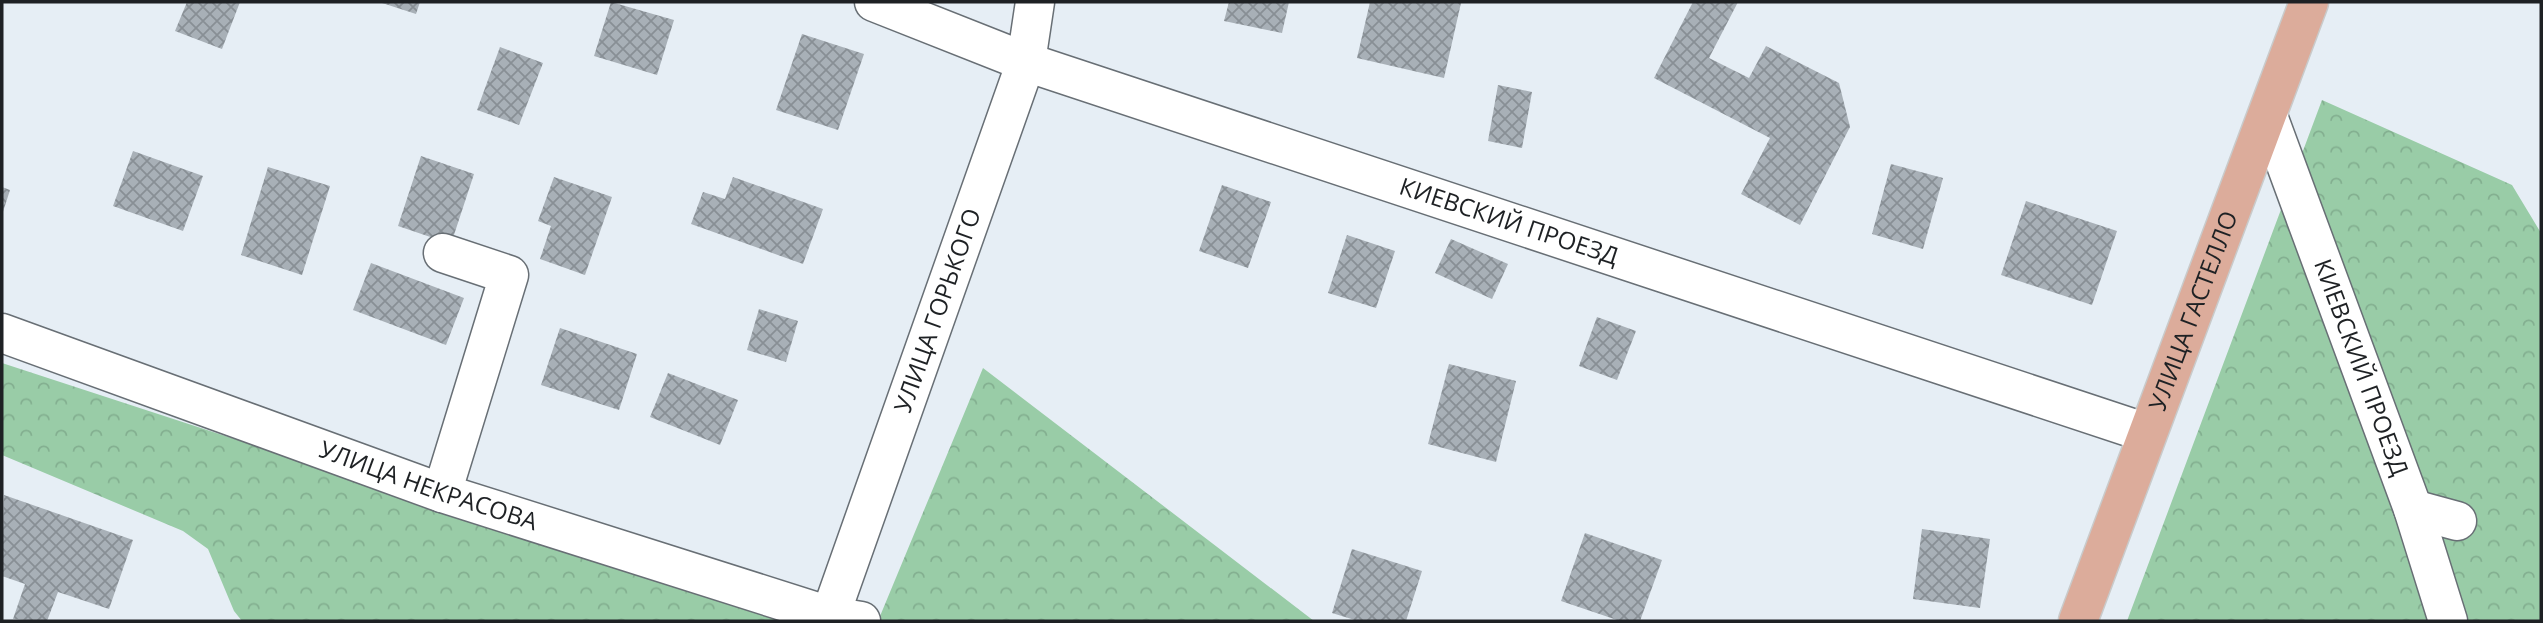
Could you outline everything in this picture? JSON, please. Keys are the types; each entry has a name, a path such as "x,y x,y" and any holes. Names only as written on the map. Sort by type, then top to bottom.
{"main road":[{"name":"УЛИЦА ГАСТЕЛЛО","path":"2078,621 2309,2"}],"street":[{"name":"КИЕВСКИЙ ПРОЕЗД","path":"874,2 1026,62 2147,433"},
{"name":"УЛИЦА ГОРЬКОГО","path":"846,619 1026,62 1035,2"},
{"name":"КИЕВСКИЙ ПРОЕЗД","path":"2268,116 2413,509 2448,621"},
{"path":"442,493 509,275 443,253"},
{"name":"УЛИЦА НЕКРАСОВА","path":"2,333 442,493 846,619"},
{"path":"2413,509 2456,521"}],"green space":[{"path":"2322,100 2512,185 2541,233 2541,621 2127,621"},
{"path":"2,363 791,621 242,621 234,611 208,549 183,531 2,455"},
{"path":"983,368 1314,621 878,621"}],"building":[{"path":"187,2 240,2 222,49 175,31"},
{"path":"379,2 420,2 416,14"},
{"path":"611,2 674,20 657,75 594,56"},
{"path":"1229,2 1289,2 1282,33 1224,21"},
{"path":"1370,2 1461,3 1444,78 1357,58"},
{"path":"1693,2 1738,2 1709,58 1749,78 1766,46 1839,83 1850,127 1800,225 1741,194 1770,138 1654,78"},
{"path":"802,34 864,54 838,130 776,110"},
{"path":"500,47 543,63 519,125 477,110"},
{"path":"1498,85 1532,92 1522,148 1488,141"},
{"path":"133,151 203,176 183,231 113,206"},
{"path":"421,156 474,174 451,244 398,226"},
{"path":"1891,164 1943,178 1923,249 1872,234"},
{"path":"268,167 330,186 302,275 241,255"},
{"path":"554,177 612,197 585,275 540,259 551,226 538,221"},
{"path":"733,177 823,209 803,264 691,224 703,192 725,199"},
{"path":"1222,185 1271,202 1248,268 1199,251"},
{"path":"2,187 10,190 2,215"},
{"path":"2026,201 2117,231 2092,305 2001,275"},
{"path":"1347,235 1395,251 1376,308 1328,293"},
{"path":"1451,239 1508,264 1492,299 1435,273"},
{"path":"371,263 464,298 446,345 353,310"},
{"path":"759,309 798,321 786,362 747,350"},
{"path":"1597,317 1636,331 1617,380 1579,366"},
{"path":"560,328 637,354 619,410 541,385"},
{"path":"1449,364 1516,381 1496,462 1428,444"},
{"path":"668,373 738,400 720,445 650,417"},
{"path":"4,495 133,540 109,609 58,592 47,621 13,619 25,584 2,576"},
{"path":"1922,529 1990,539 1980,608 1913,599"},
{"path":"1585,533 1662,560 1640,621 1620,621 1561,601"},
{"path":"1352,549 1422,571 1406,621 1358,621 1332,613"}]}
